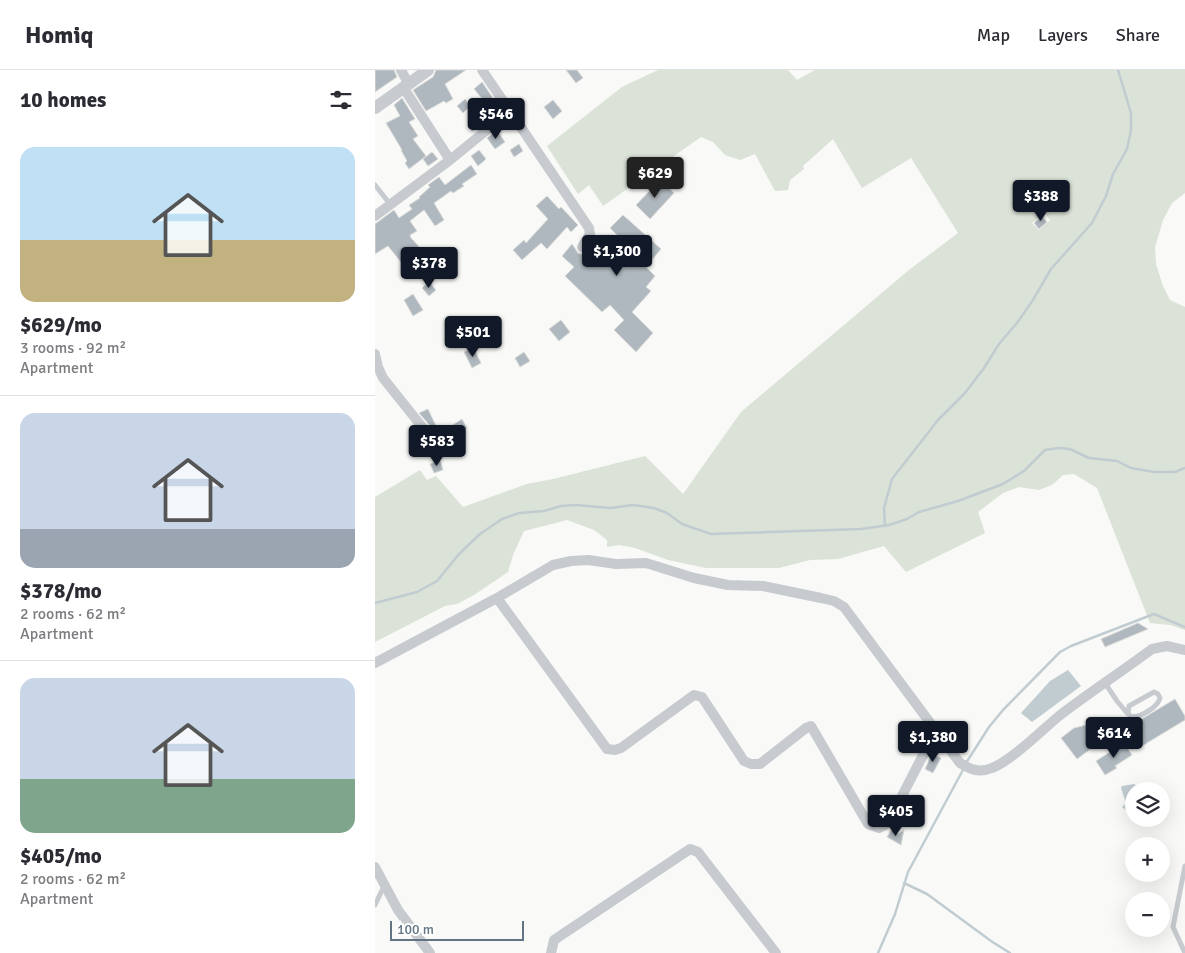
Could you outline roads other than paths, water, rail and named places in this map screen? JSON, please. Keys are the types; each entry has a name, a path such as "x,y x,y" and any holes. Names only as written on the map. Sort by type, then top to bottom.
{"street":[{"path":"401,70 405,86 450,160"},
{"path":"375,108 428,70"},
{"path":"482,70 589,228 590,234 582,247"},
{"path":"375,216 450,160 510,111"},
{"path":"375,354 383,378 439,448"},
{"path":"375,663 553,566 571,561 588,560 616,564 646,564 715,583 763,586 834,601 844,607 960,763 971,770 981,771 993,768 1012,756 1060,716 1152,649 1167,646 1185,650"},
{"path":"497,598 607,748 615,750 621,748 694,695 702,697 744,761 751,764 759,764 811,726 868,824 879,828 889,821 936,730"},
{"path":"551,953 554,940 690,849 699,852 776,953"},
{"path":"375,867 398,910 431,953"}],"lane":[{"path":"375,185 391,205"},
{"path":"1105,683 1117,701 1132,717 1137,717 1157,704 1160,698 1156,693 1151,692 1131,705 1123,706"},
{"path":"1129,714 1128,708 1131,705"},
{"path":"1185,866 1173,927 1185,953"},
{"path":"375,905 385,884"}],"waterway":[{"path":"885,526 884,508 892,479 938,420 965,393 984,368 999,344 1033,300 1051,269 1092,223 1106,196 1113,174 1127,149 1131,130 1131,113 1118,70"},
{"path":"375,603 417,592 437,581 459,554 480,534 502,519 519,513 544,511 561,506 576,505 610,508 633,505 654,508 667,513 682,524 711,534 861,529 889,525 907,519 919,512 958,501 1003,484 1024,471 1045,450 1070,449 1089,458 1117,461 1131,468 1154,472 1175,472 1185,468"},
{"path":"966,763 989,727 1003,710 1060,652 1154,614 1185,627"},
{"path":"878,953 895,914 908,872 964,768"},
{"path":"904,883 927,894 1010,953"}]}
